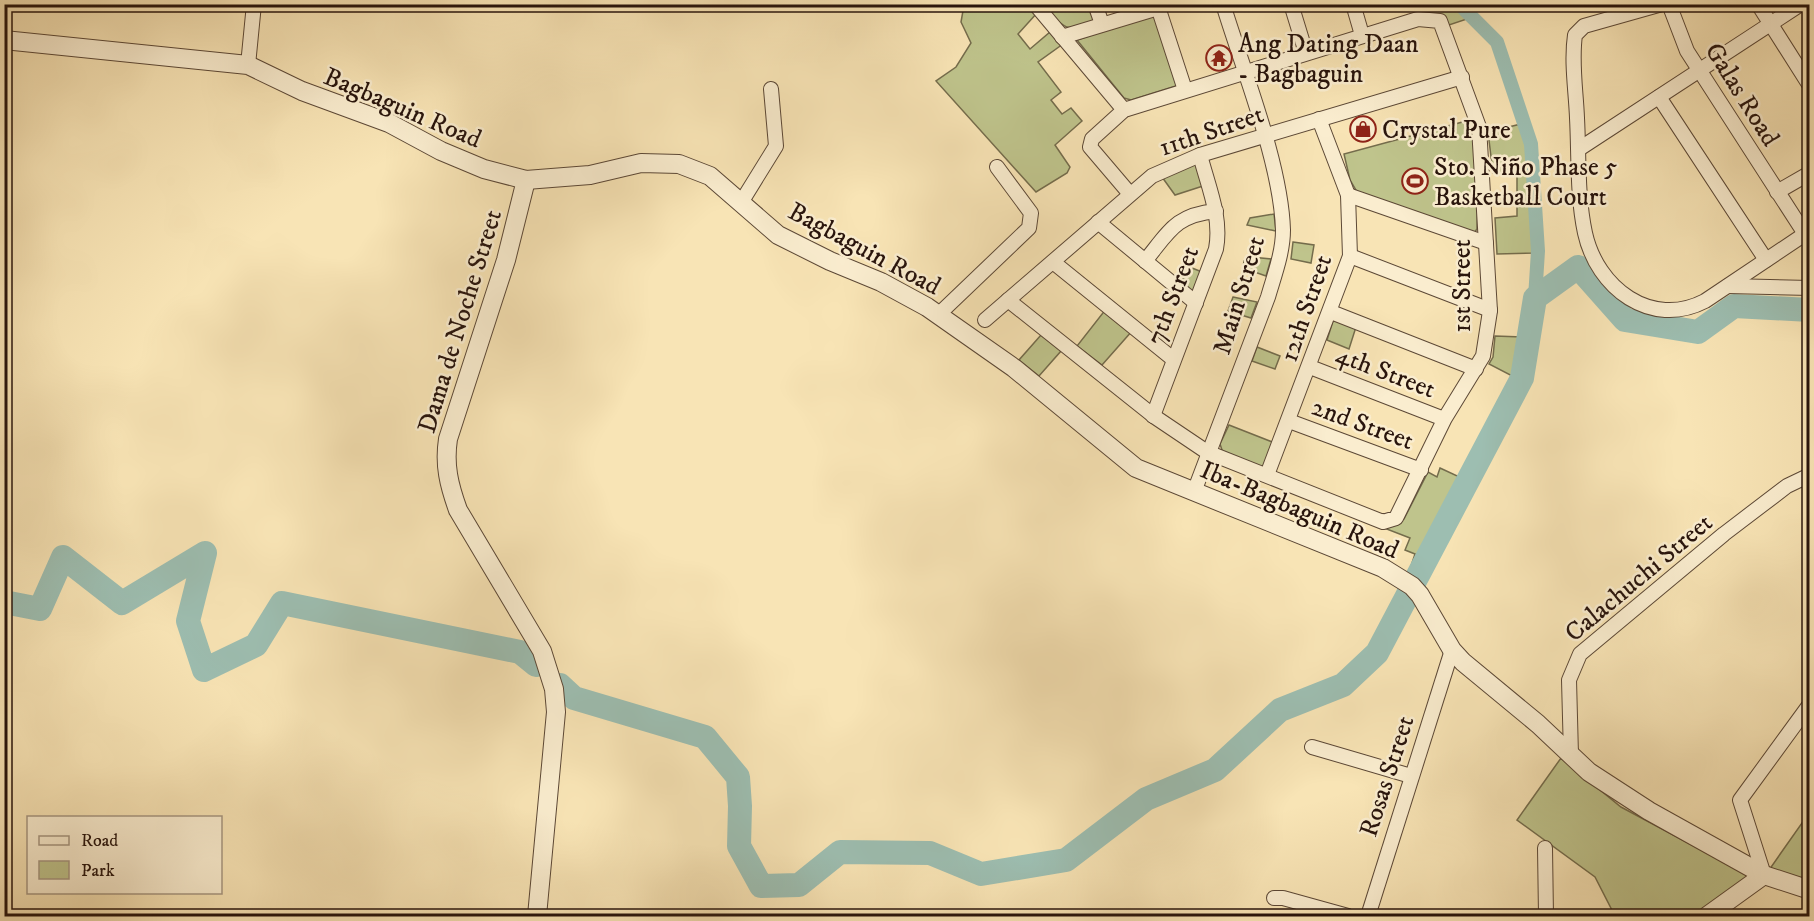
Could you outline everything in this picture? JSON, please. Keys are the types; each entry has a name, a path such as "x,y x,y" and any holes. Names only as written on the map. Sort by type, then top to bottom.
{"street":[{"path":"248,65 254,4"},
{"path":"1035,4 1124,110"},
{"path":"1095,4 1102,24"},
{"name":"Main Street","path":"1194,492 1278,264 1283,231 1276,183 1264,135 1222,4"},
{"path":"1291,4 1306,53"},
{"path":"1353,4 1362,35"},
{"path":"1130,194 1090,147 1092,139 1124,110 1421,18 1417,4"},
{"path":"1662,4 1584,26 1576,31 1574,41 1583,220 1589,247 1596,262 1624,295 1640,305 1659,311 1675,311 1691,308 1807,236"},
{"name":"Galas Road","path":"1670,4 1687,51 1807,236"},
{"path":"1758,4 1809,86"},
{"path":"1579,149 1801,4"},
{"path":"1062,37 1157,6 1185,90"},
{"name":"1st Street","path":"1008,300 1153,416 1209,453 1383,522 1396,518 1444,419 1483,356 1490,310 1479,127 1440,21 1421,18"},
{"name":"Bagbaguin Road","path":"4,40 248,65 302,91 389,123 441,151 484,169 526,180 590,175 640,163 679,164 711,176 778,235 830,261 881,282 938,315 1014,368 1136,468 1161,480"},
{"name":"11th Street","path":"984,320 1152,176 1200,155 1462,77"},
{"path":"742,201 776,146 771,89"},
{"path":"1659,97 1766,260"},
{"name":"12th Street","path":"1267,476 1331,312 1350,256 1348,195 1319,119"},
{"name":"7th Street","path":"1153,416 1216,249 1219,235 1216,211 1200,155"},
{"path":"938,315 1029,228 1032,221 1031,213 997,167"},
{"path":"1778,192 1809,173"},
{"name":"Dama de Noche Street","path":"526,180 506,260 454,418 446,456 449,486 458,510 542,651 554,689 555,712 537,916"},
{"path":"1348,195 1486,243"},
{"path":"1145,261 1180,220 1194,213 1216,211"},
{"path":"1098,222 1196,303"},
{"path":"1350,256 1490,310"},
{"path":"1053,262 1173,359"},
{"path":"1728,286 1809,288"},
{"path":"1331,312 1476,369"},
{"name":"4th Street","path":"1310,367 1444,419"},
{"name":"2nd Street","path":"1289,421 1421,470"},
{"name":"Calachuchi Street","path":"1571,755 1569,680 1580,654 1724,534 1787,486 1809,475"},
{"name":"Iba-Bagbaguin Road","path":"1161,480 1390,573 1412,586 1420,595 1452,650 1589,772 1649,812 1764,875 1809,890"},
{"name":"Rosas Street","path":"1368,916 1452,650"},
{"path":"1707,916 1764,875 1740,800 1809,704"},
{"path":"1312,747 1411,776"},
{"path":"1545,848 1546,916"},
{"path":"1274,898 1283,898 1348,916"}],"green space":[{"path":"964,5 997,7 1029,5 1037,13 1018,34 1030,49 1050,32 1063,44 1038,62 1061,92 1051,100 1062,114 1071,108 1082,121 1055,145 1070,167 1067,173 1036,192 936,81 956,67 971,43 961,22"},
{"path":"1069,5 1090,5 1096,21 1069,28 1048,11"},
{"path":"1423,5 1457,5 1470,18 1446,26 1424,14"},
{"path":"1151,15 1158,19 1179,85 1131,100 1124,98 1077,40"},
{"path":"1470,120 1477,145 1478,159 1477,229 1474,233 1357,192 1350,180 1344,154"},
{"path":"1521,124 1528,145 1535,253 1497,254 1495,218 1517,216 1517,173 1493,173 1488,132"},
{"path":"1196,161 1203,186 1175,195 1162,177"},
{"path":"1274,214 1276,231 1247,225 1250,218"},
{"path":"1293,242 1314,245 1311,263 1291,259"},
{"path":"1251,257 1271,259 1266,276 1243,268 1244,261 1250,263"},
{"path":"1192,268 1202,272 1193,293 1181,281"},
{"path":"1233,297 1257,302 1251,318 1228,311"},
{"path":"1106,309 1132,331 1102,365 1077,346"},
{"path":"1334,318 1356,327 1349,349 1327,340"},
{"path":"1041,335 1061,351 1039,376 1019,360"},
{"path":"1495,336 1522,337 1523,358 1516,378 1489,364 1493,357"},
{"path":"1257,347 1280,356 1275,369 1252,361"},
{"path":"1229,425 1275,443 1264,469 1223,453 1220,444"},
{"path":"1440,468 1466,480 1416,575 1410,569 1415,554 1405,550 1410,538 1384,528 1404,519 1428,472 1437,477"},
{"path":"1561,758 1621,807 1752,877 1698,916 1615,916 1595,877 1517,820"},
{"path":"1809,813 1809,883 1769,870"}],"waterway":[{"path":"1459,4 1497,42 1531,144 1538,251 1535,298"},
{"path":"560,685 574,698 705,737 738,777 739,846 761,886 799,885 840,852 930,853 981,874 1066,860 1146,799 1215,770 1280,710 1343,685 1377,653 1522,378 1535,298 1578,267 1625,320 1698,332 1734,306 1810,310"},
{"path":"4,602 40,609 63,557 122,603 205,553 188,621 204,670 256,645 282,603 520,652 536,665"}],"place":[{"name":"Ang Dating Daan - Bagbaguin","path":"1219,58"},
{"name":"Crystal Pure","path":"1363,129"},
{"name":"Sto. Niño Phase 5 Basketball Court","path":"1415,181"}]}
